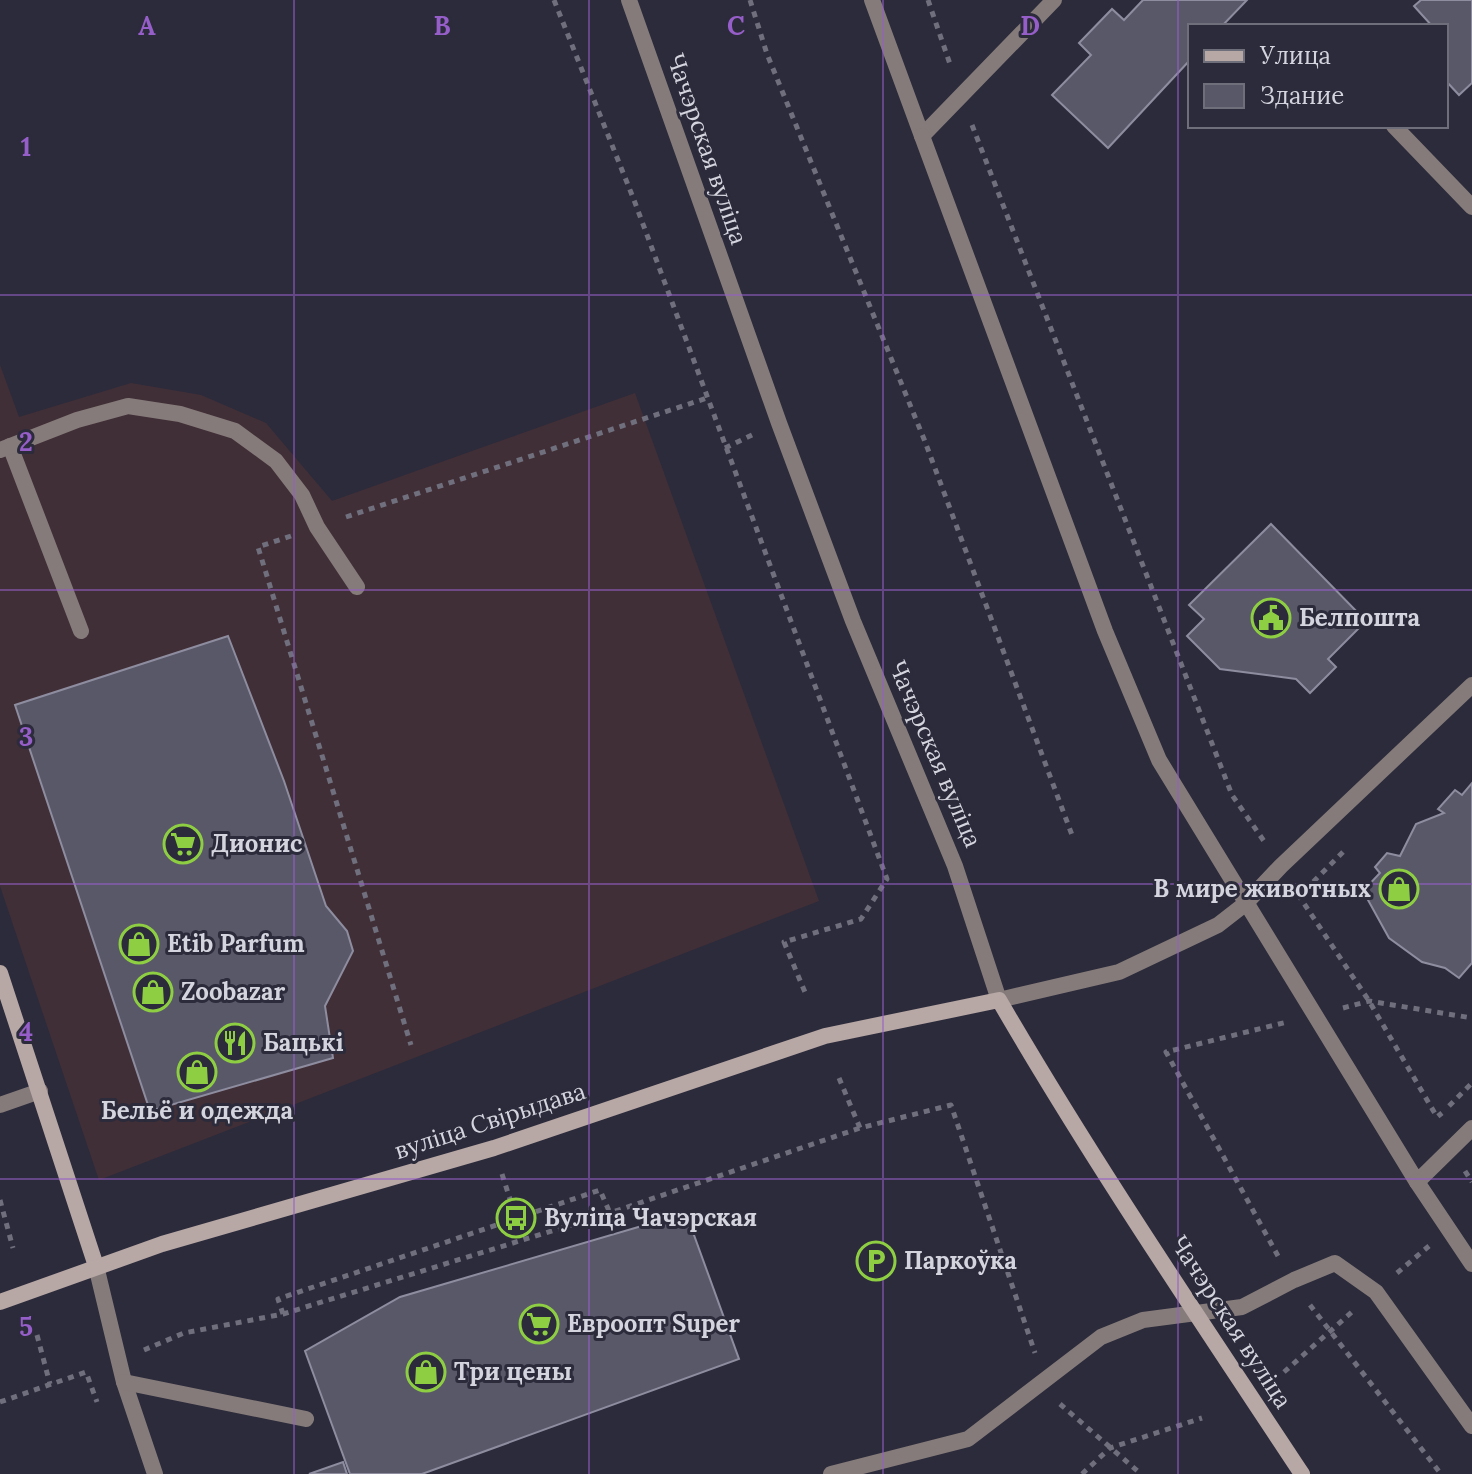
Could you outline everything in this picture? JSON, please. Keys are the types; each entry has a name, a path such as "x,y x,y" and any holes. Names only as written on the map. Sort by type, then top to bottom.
{"main road":[{"path":"0,973 96,1266"},
{"name":"вуліца Свірыдава","path":"0,1302 96,1266 494,1148 825,1036 999,1000"},
{"name":"Чачэрская вуліца","path":"999,1000 1044,1078 1302,1474"}],"street":[{"name":"Чачэрская вуліца","path":"629,0 779,423 853,621 955,866 999,1000"},
{"path":"872,0 1105,631 1159,760 1417,1182 1472,1264"},
{"path":"922,136 1054,0"},
{"path":"1396,128 1472,207"},
{"path":"81,631 5,448 77,420 128,406 180,414 235,431 276,461 302,495 317,527 357,587"},
{"path":"999,1000 1119,972 1218,925 1245,904 1472,685"},
{"path":"0,1105 40,1091"},
{"path":"1417,1182 1472,1128"},
{"path":"831,1474 968,1439 1101,1337 1143,1320 1242,1307 1335,1263 1376,1292 1472,1426"},
{"path":"96,1266 124,1382 155,1474"},
{"path":"124,1382 306,1419"}],"path":[{"path":"554,0 634,200 887,879 861,919 784,942 807,997"},
{"path":"750,0 767,54 924,439 1072,835"},
{"path":"928,0 961,96 1232,795 1369,1001 1437,1117 1472,1083"},
{"path":"411,1045 258,547 707,398"},
{"path":"1299,896 1353,842"},
{"path":"1441,1474 1330,1332 1294,1280 1166,1052 1369,1001 1472,1018"},
{"path":"839,1078 860,1128"},
{"path":"143,1350 184,1333 283,1314 610,1213 860,1128 951,1105 1052,1398 1141,1474"},
{"path":"494,1148 516,1218"},
{"path":"283,1314 278,1299 600,1190 610,1213"},
{"path":"0,1200 13,1248"},
{"path":"37,1335 50,1384"},
{"path":"0,1402 86,1372 102,1416"},
{"path":"1082,1474 1110,1448 1202,1418"}],"shaded area":[{"path":"0,365 19,417 131,383 201,395 266,423 332,501 635,393 819,901 99,1180 0,886"}],"building":[{"path":"1143,0 1247,0 1224,24 1188,24 1188,62 1108,148 1052,95 1091,55 1079,43 1112,9 1124,20"},
{"path":"1421,0 1472,0 1472,83 1459,95 1448,83 1448,24 1430,24 1414,6"},
{"path":"1271,524 1366,621 1328,659 1336,667 1310,693 1296,679 1220,669 1187,636 1204,619 1189,605"},
{"name":"Дионис","path":"228,636 284,781 326,906 347,931 353,951 325,1006 333,1058 150,1111 15,705"},
{"path":"1472,783 1472,963 1459,978 1445,968 1422,962 1389,938 1363,891 1380,873 1375,867 1387,853 1400,856 1416,824 1444,813 1438,809 1455,790 1462,795"},
{"name":"Евроопт Super","path":"686,1213 739,1359 422,1474 350,1474 305,1351 400,1297"},
{"path":"343,1462 347,1474 309,1474"}],"place":[{"name":"Белпошта","path":"1271,618"},
{"name":"Дионис","path":"183,844"},
{"name":"В мире животных","path":"1399,889"},
{"name":"Etib Parfum","path":"139,944"},
{"name":"Zoobazar","path":"153,992"},
{"name":"Бацькі","path":"235,1043"},
{"name":"Бельё и одежда","path":"197,1072"},
{"name":"Вуліца Чачэрская","path":"516,1218"},
{"name":"Паркоўка","path":"876,1261"},
{"name":"Евроопт Super","path":"539,1324"},
{"name":"Три цены","path":"426,1372"}]}
